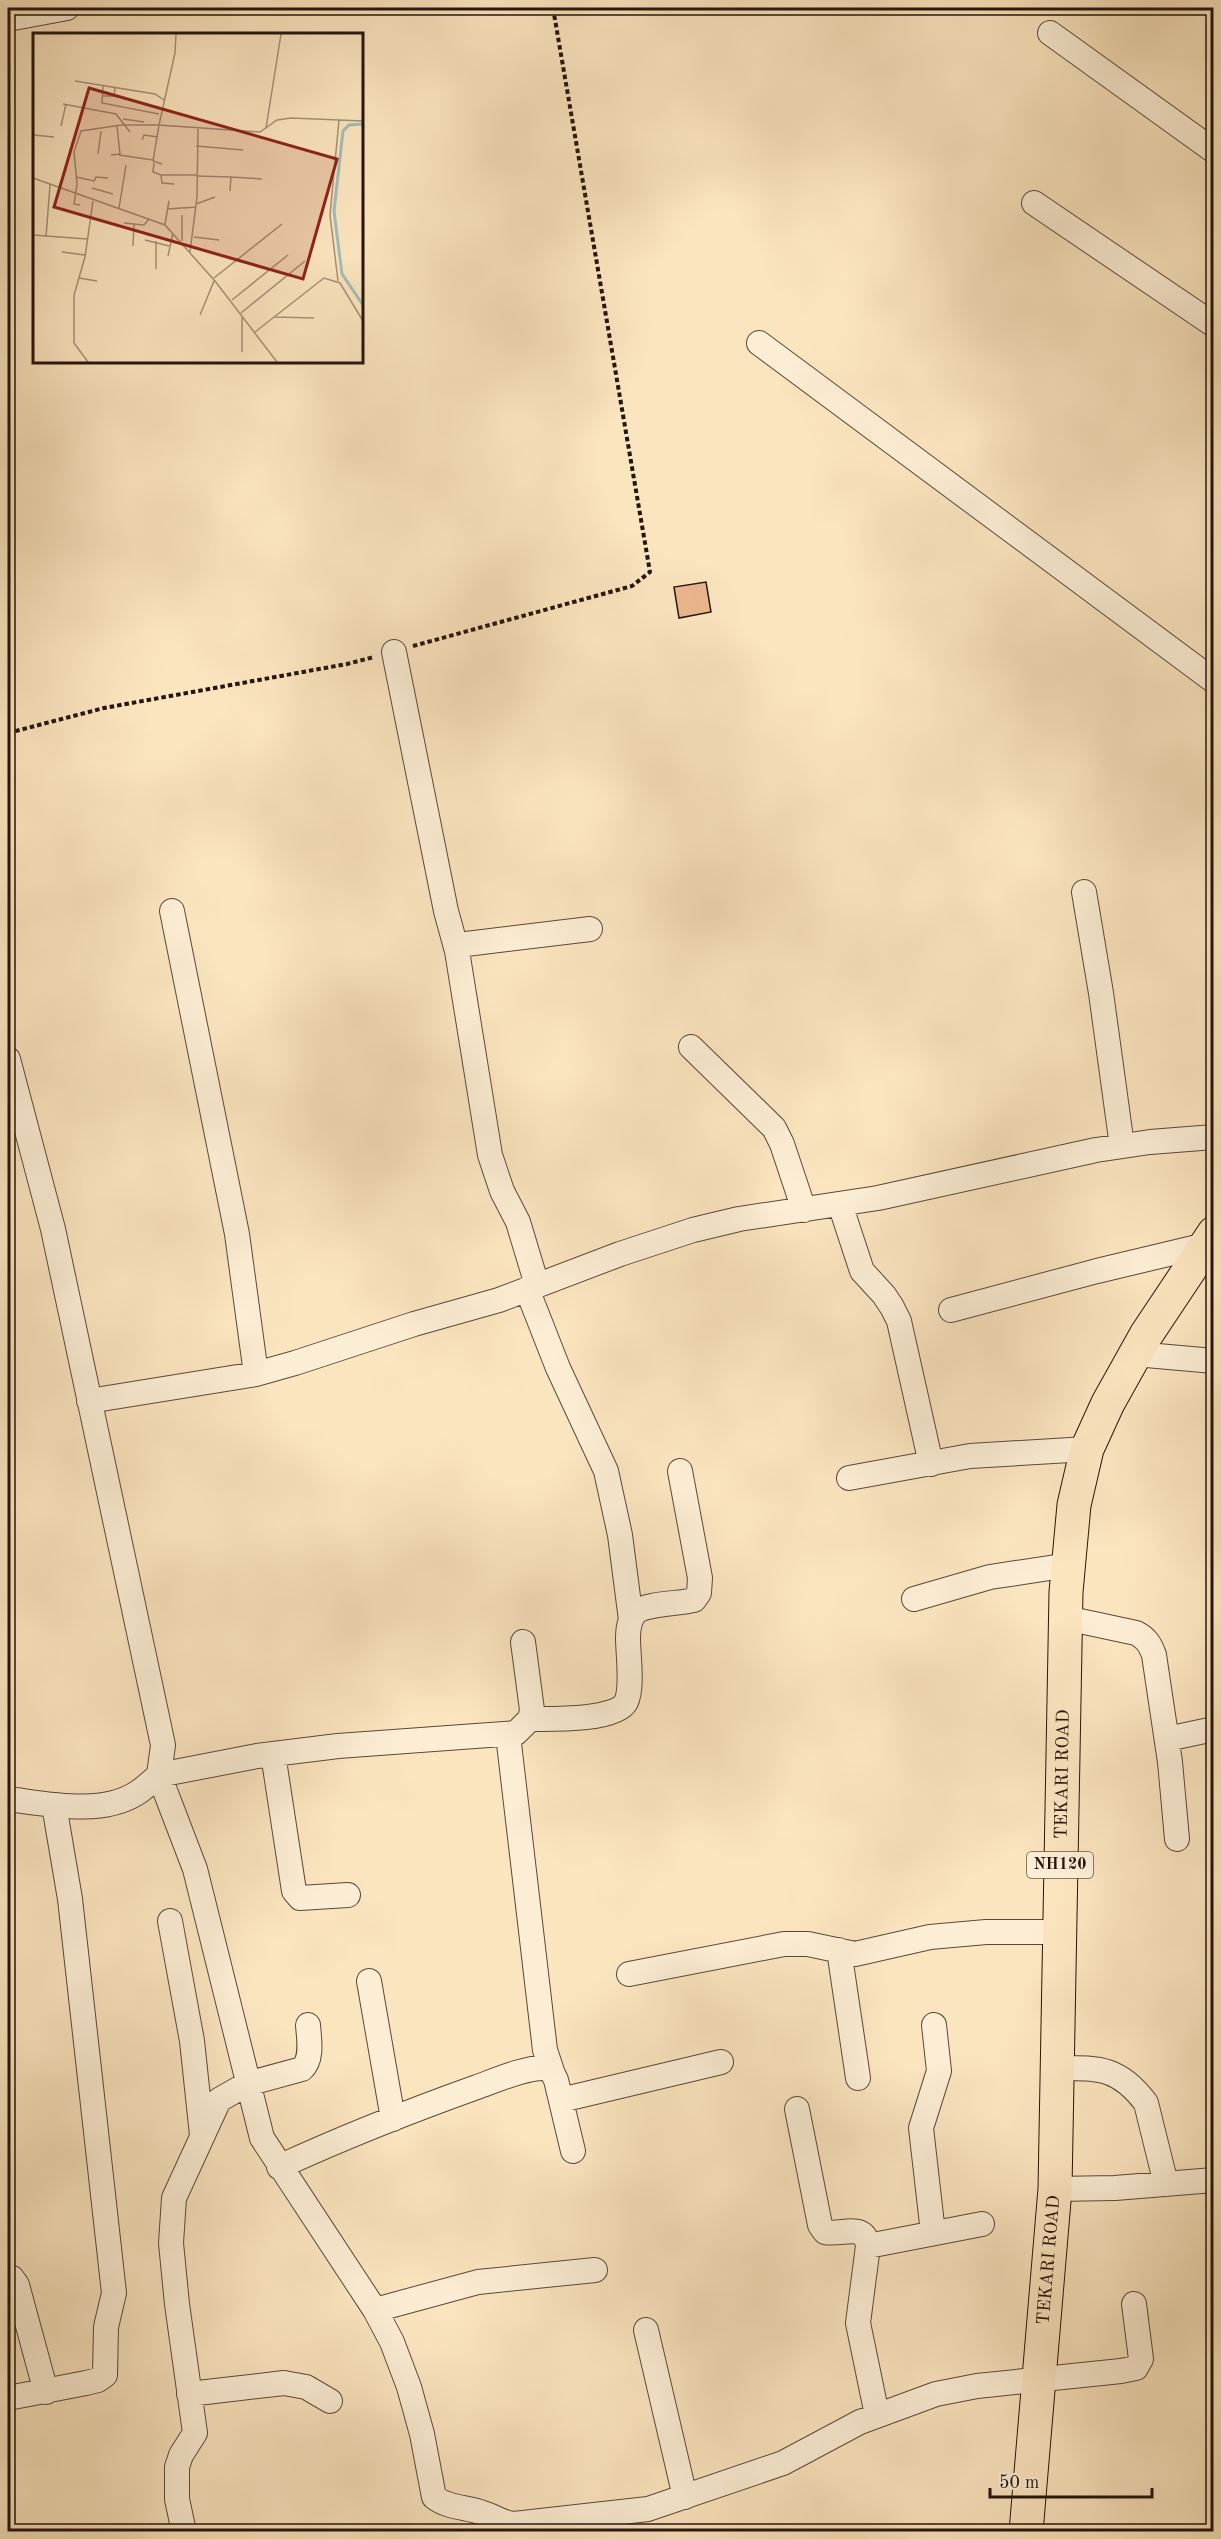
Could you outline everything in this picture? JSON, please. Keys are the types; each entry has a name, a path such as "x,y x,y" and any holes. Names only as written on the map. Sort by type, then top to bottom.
{"highway":[{"name":"TEKARI ROAD","path":"1026,2532 1055,2189 1058,1932 1066,1618 1074,1505 1087,1449 1108,1403 1135,1354 1210,1239"}],"street":[{"path":"8,19 67,8"},
{"path":"1050,33 1214,151"},
{"path":"1034,203 1214,325"},
{"path":"759,343 1214,681"},
{"path":"394,652 446,911 457,951 490,1155 502,1191 518,1222 532,1287 558,1368 606,1471 620,1535 631,1620"},
{"path":"1084,892 1101,993 1122,1146"},
{"path":"172,910 237,1234 256,1374"},
{"path":"457,951 459,947 466,944 590,929"},
{"path":"691,1047 774,1128 783,1144 804,1210"},
{"path":"8,1059 53,1229 134,1602 163,1746 159,1775 195,1869 262,2138 375,2310 392,2342 409,2388 422,2434 430,2488 434,2497 441,2503 485,2513 506,2523 514,2524 648,2509 783,2463 877,2415 936,2394 977,2386 1121,2372 1136,2367 1141,2359 1134,2304"},
{"path":"89,1401 256,1374 296,1364 532,1287 693,1230 739,1219 840,1204 1122,1146 1214,1137"},
{"path":"840,1204 861,1271 884,1295 892,1306 898,1321 931,1464"},
{"path":"951,1310 1210,1239"},
{"path":"1135,1354 1214,1361"},
{"path":"849,1478 970,1456 1087,1449"},
{"path":"530,1719 567,1719 619,1710 626,1702 628,1692 628,1630 636,1612 647,1607 681,1604 694,1600 699,1593 700,1578 680,1471"},
{"path":"914,1599 990,1576 1069,1565"},
{"path":"1066,1618 1136,1633 1144,1637 1154,1655 1167,1739 1177,1839"},
{"path":"8,1799 54,1805 109,1805 136,1793 159,1775 273,1754 395,1741 508,1735 523,1729 530,1719 533,1701 523,1642"},
{"path":"1167,1739 1214,1729"},
{"path":"508,1735 545,2050 561,2100 573,2151"},
{"path":"273,1754 294,1891 300,1898 307,1899 348,1895"},
{"path":"8,2398 98,2380 105,2374 106,2327 114,2293 70,1899 54,1805"},
{"path":"170,1921 192,2041 202,2135"},
{"path":"629,1974 784,1944 808,1944 855,1954 940,1936 1058,1932"},
{"path":"839,1950 858,2078"},
{"path":"369,1981 393,2120"},
{"path":"184,2532 176,2481 181,2455 195,2433 171,2243 174,2198 219,2100 247,2084 293,2072 307,2064 308,2025"},
{"path":"933,2233 921,2128 939,2071 934,2025"},
{"path":"561,2100 721,2062"},
{"path":"279,2167 326,2145 518,2073 544,2068 552,2071"},
{"path":"1058,2068 1108,2070 1140,2095 1146,2103 1166,2184"},
{"path":"797,2109 820,2225 825,2232 833,2234 855,2230 862,2232 867,2238 868,2246 858,2323 877,2415"},
{"path":"1055,2189 1115,2188 1214,2180"},
{"path":"868,2246 982,2224"},
{"path":"375,2310 478,2282 595,2270"},
{"path":"8,2278 12,2278 17,2285 46,2392"},
{"path":"646,2330 685,2497"},
{"path":"189,2394 284,2383 306,2387 330,2401"}],"path":[{"path":"8,733 104,708 348,664 632,586 650,572 553,8"}],"building":[{"path":"706,582 711,612 679,618 674,587"}]}
